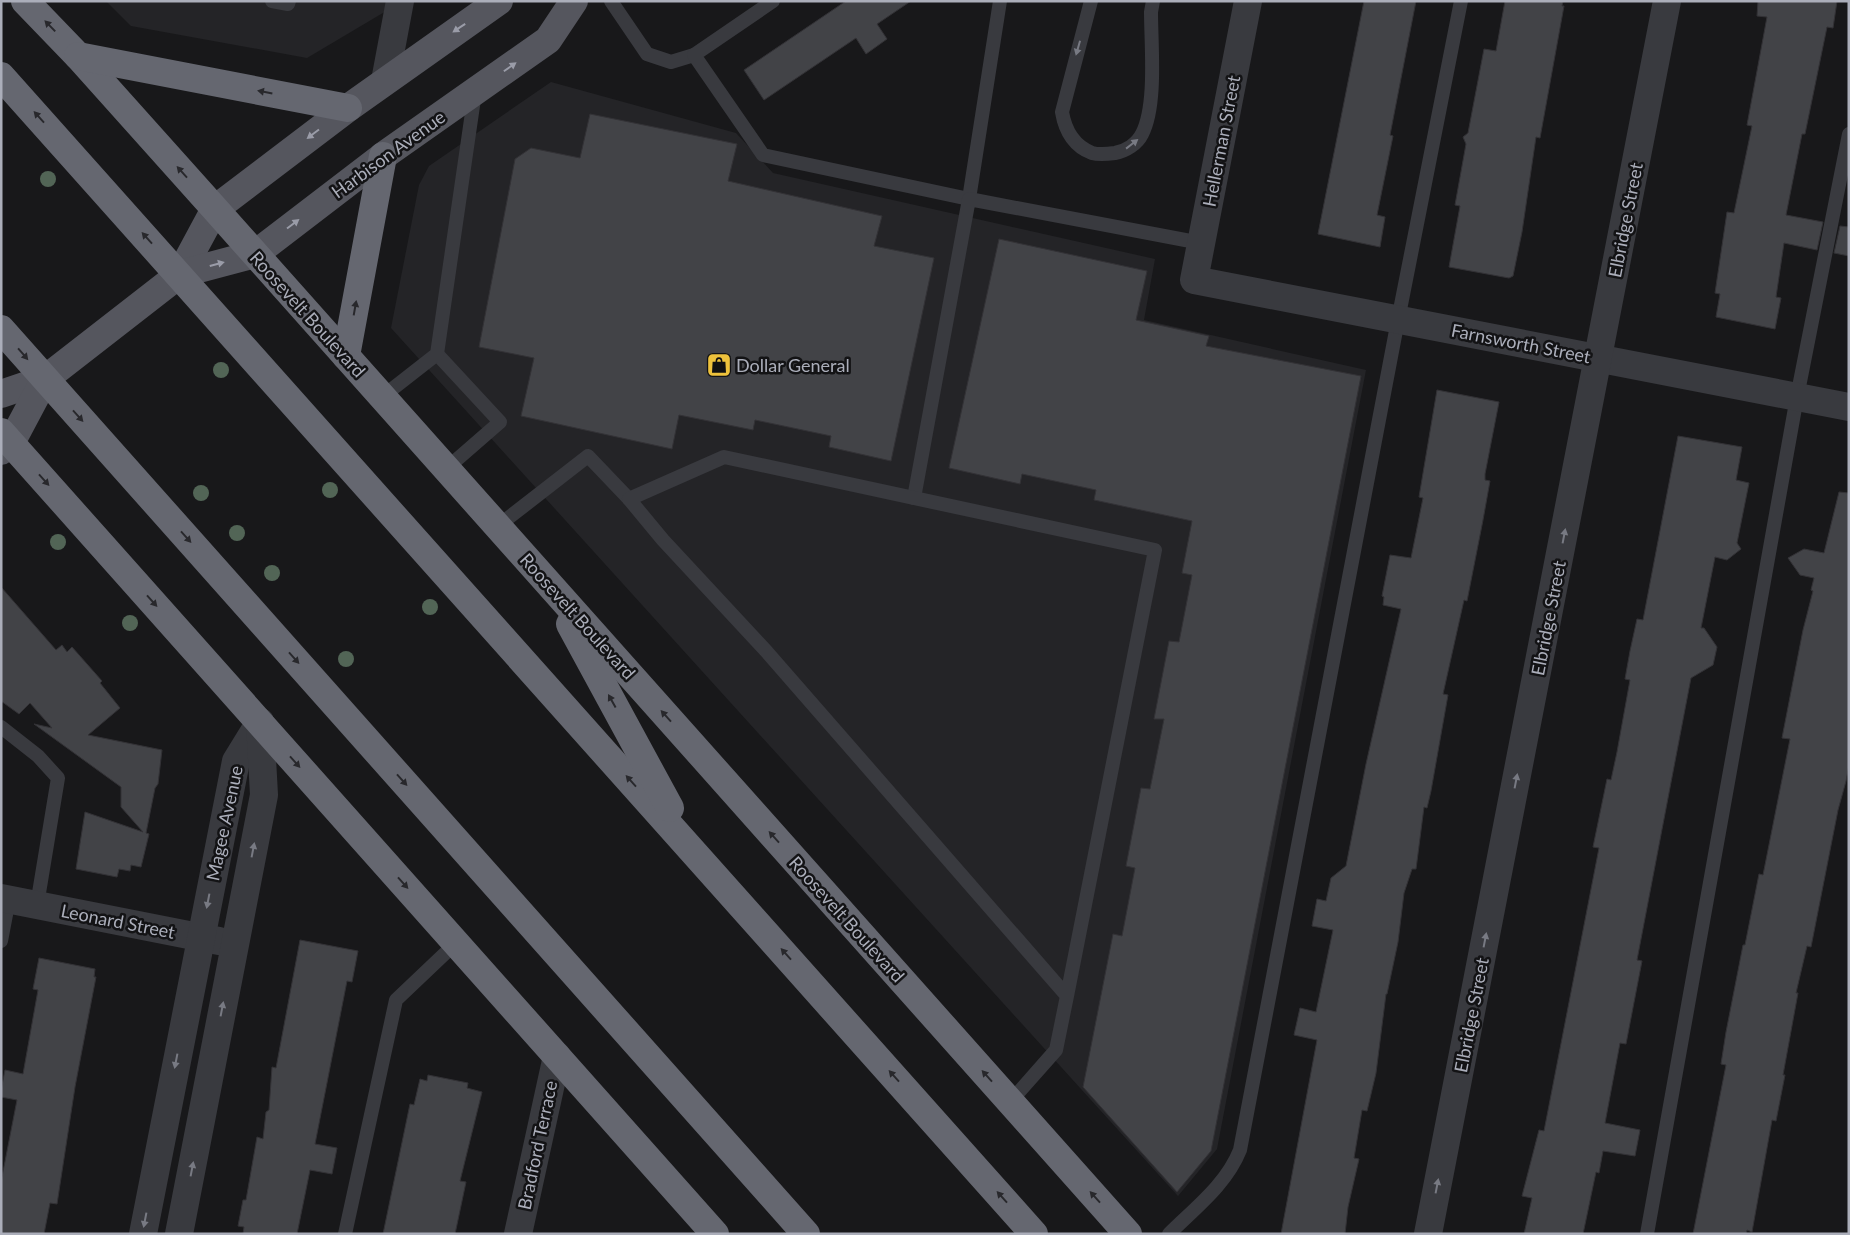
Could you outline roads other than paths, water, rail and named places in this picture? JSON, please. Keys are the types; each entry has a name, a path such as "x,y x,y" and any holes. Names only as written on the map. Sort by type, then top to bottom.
{"highway":[{"name":"Roosevelt Boulevard","path":"25,1 78,56 215,209 1128,1234"},
{"path":"78,56 348,108"},
{"path":"1,76 180,274 1034,1234"},
{"path":"346,356 383,156"},
{"path":"1,330 806,1234"},
{"path":"5,442 260,722 715,1234"},
{"path":"547,582 694,851"}],"main road":[{"name":"Harbison Avenue","path":"180,274 215,209 348,108 499,1"},
{"name":"Harbison Avenue","path":"1,394 45,379 180,274 255,254 383,156 548,40 574,1"},
{"name":"Harbison Avenue","path":"5,442 45,379"}],"street":[{"path":"385,81 400,1"},
{"name":"Hellerman Street","path":"1194,280 1248,1"},
{"name":"Elbridge Street","path":"1428,1234 1667,1"},
{"name":"Farnsworth Street","path":"1194,280 1849,406"},
{"name":"Magee Avenue","path":"143,1234 236,761 260,722"},
{"name":"Magee Avenue","path":"179,1234 264,795 260,722"},
{"name":"Leonard Street","path":"5,898 235,944"},
{"name":"Bradford Terrace","path":"518,1234 557,1056"}],"lane":[{"path":"272,1 288,4 288,1"},
{"path":"611,1 647,54 671,62 694,55 773,1"},
{"path":"914,498 969,199 1000,1"},
{"path":"1091,1 1062,112 1064,126 1071,138 1081,147 1093,153 1107,155 1121,152 1133,145 1142,135 1150,110 1151,12 1153,1"},
{"path":"1169,1234 1224,1180 1234,1166 1240,1150 1398,320 1461,1"},
{"path":"694,55 763,155 969,199 1201,243"},
{"path":"382,397 438,354 475,91"},
{"path":"1648,1234 1797,397 1849,134"},
{"path":"438,354 500,422 446,469"},
{"path":"498,526 588,456 629,499 662,540 767,652 1067,996"},
{"path":"629,499 724,457 1155,550 1056,1050 1010,1102"},
{"path":"1,727 38,756 58,778 37,905"},
{"path":"1,941 5,898"},
{"path":"345,1234 396,1000 456,942"}],"place":[{"name":"Dollar General","path":"719,365"}]}
